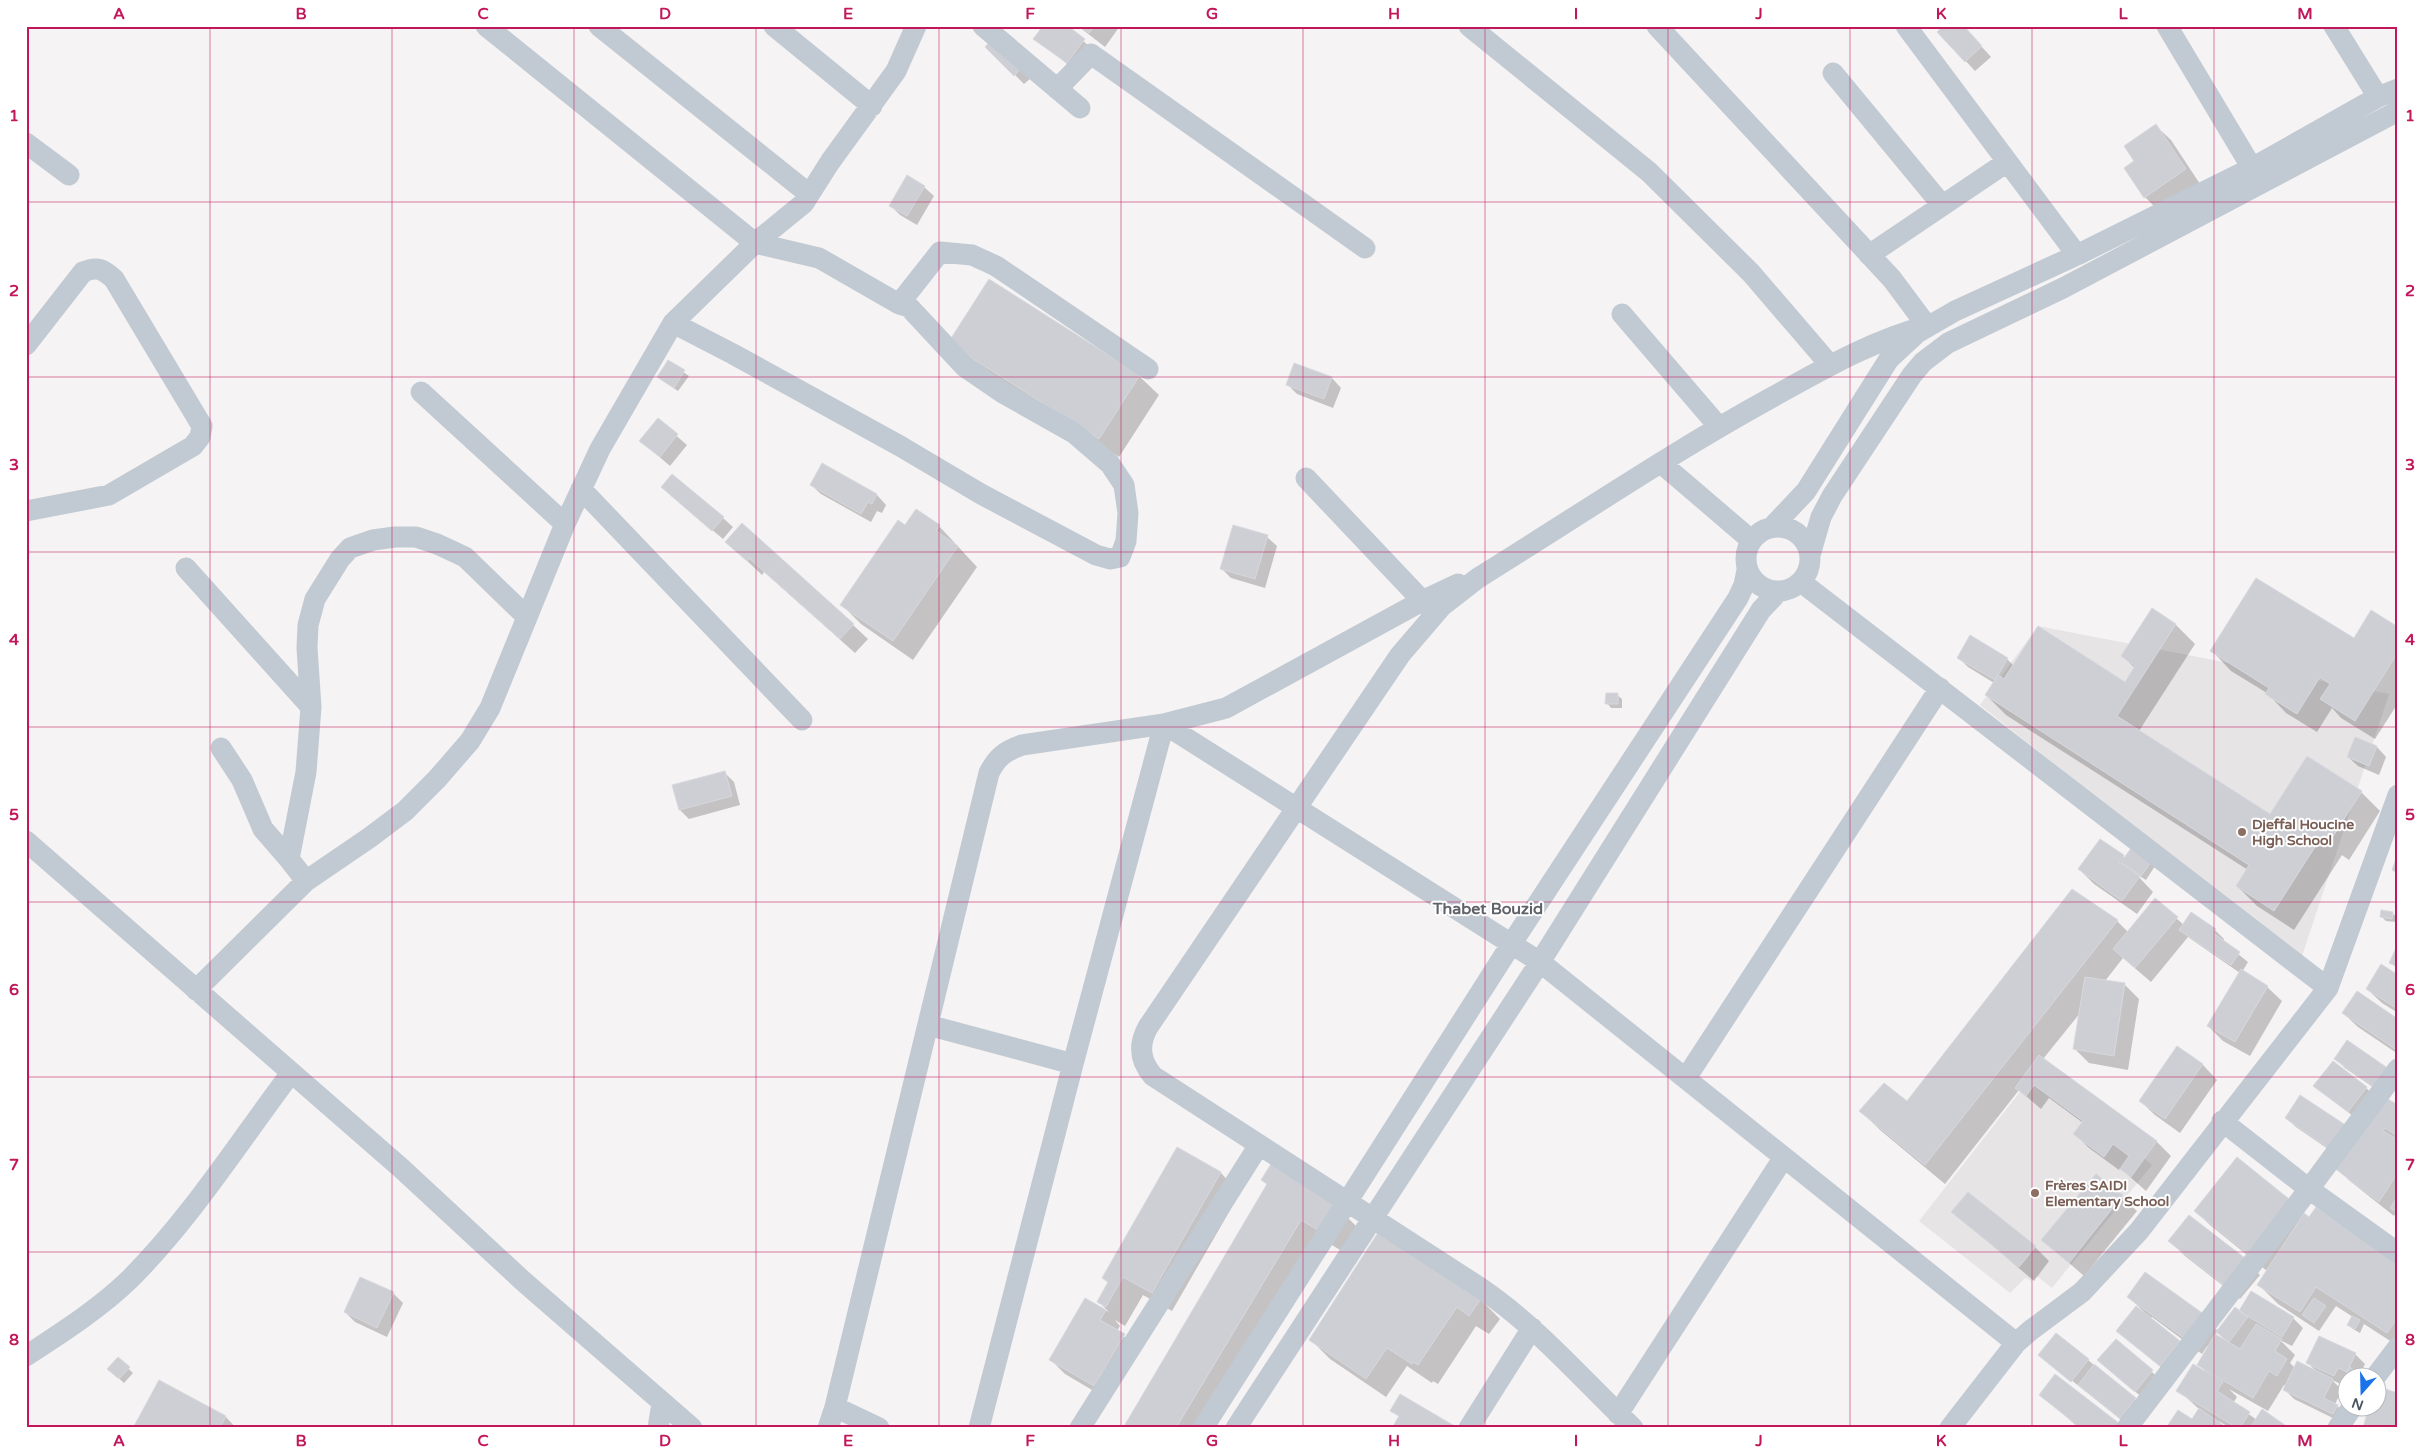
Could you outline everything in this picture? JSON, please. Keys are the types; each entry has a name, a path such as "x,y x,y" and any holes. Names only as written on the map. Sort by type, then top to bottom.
{"street":[{"path":"486,26 755,243 819,258 900,304 909,307 965,367 1003,393 1074,433 1110,464 1124,485 1128,513 1126,541 1120,557 1110,559 1096,554 1014,512 733,354 673,324"},
{"path":"599,26 809,194"},
{"path":"774,26 872,106"},
{"path":"196,990 241,943 306,881 405,811 437,779 470,741 490,708 581,489 623,405 673,324 755,243 804,203 896,71 916,26"},
{"path":"983,26 1080,108"},
{"path":"1470,26 1494,34 1649,172 1751,273 1830,365"},
{"path":"1657,26 1892,279 1927,326"},
{"path":"1906,26 2077,255"},
{"path":"2166,26 2252,168"},
{"path":"2334,26 2378,97"},
{"path":"1057,89 1092,54 1365,248"},
{"path":"1833,72 1942,205"},
{"path":"828,1428 835,1407 989,773 996,759 1008,750 1022,745 1164,724 1211,713 1241,702 1460,592 1486,573 1661,463 1720,427 1830,365 1887,339 1927,326 2077,255 2252,168 2378,97 2398,89"},
{"path":"1747,570 1760,586 1779,591 1787,590 1801,582 1808,569 1821,517 1832,496 1912,375 1935,352 1948,343 2063,288 2398,111"},
{"path":"26,143 68,174"},
{"path":"1869,255 2007,162"},
{"path":"900,304 940,252 972,255 996,266 1148,369"},
{"path":"26,345 83,272 97,268 104,270 114,279 202,426 200,437 193,446 109,495 26,511"},
{"path":"1622,314 1720,427"},
{"path":"1773,526 1806,491 1889,359 1927,326"},
{"path":"421,392 565,524"},
{"path":"1661,463 1751,540"},
{"path":"1306,478 1428,607"},
{"path":"581,489 802,720"},
{"path":"1203,1428 1512,943 1738,598 1744,585 1747,570 1745,555 1751,540 1760,531 1773,526 1782,526 1798,533 1804,539 1810,555"},
{"path":"289,859 306,772 311,707 307,648 308,625 315,599 340,559 350,548 373,540 395,537 416,537 437,544 464,557 527,617"},
{"path":"186,568 311,707"},
{"path":"1801,582 2328,988"},
{"path":"1236,1428 1540,962 1761,610 1779,591"},
{"path":"1428,607 1400,655 1148,1027 1141,1043 1142,1060 1153,1076 1485,1291 1532,1328 1626,1421 1784,1157"},
{"path":"1686,1078 1940,688"},
{"path":"1164,724 1540,962 2016,1343"},
{"path":"979,1428 1073,1064 1164,724"},
{"path":"221,748 242,780 263,829 306,881"},
{"path":"1950,1428 2016,1343 2082,1292 2138,1231 2222,1121 2261,1076 2328,988 2398,795"},
{"path":"26,840 400,1168 523,1281 692,1428"},
{"path":"928,1025 1073,1064"},
{"path":"2127,1428 2310,1189 2398,1069"},
{"path":"26,1356 96,1308 129,1280 202,1193 291,1073"},
{"path":"2222,1121 2310,1189 2398,1253"},
{"path":"1080,1428 1259,1145"},
{"path":"1469,1428 1532,1328"},
{"path":"2384,1366 2398,1347"},
{"path":"658,1428 662,1403"},
{"path":"835,1407 879,1428"},
{"path":"2338,1428 2346,1416"}],"shaded area":[{"name":"Djeffal Houcine High School","path":"2038,626 2389,694 2301,959 1980,705"},
{"name":"Frères SAIDI Elementary School","path":"2038,1069 2152,1165 2052,1288 2037,1276 2032,1281 2025,1278 2010,1293 1919,1221"}],"building":[{"path":"1043,26 1068,26 1085,39 1067,63 1033,39"},
{"path":"1080,26 1095,26 1089,33"},
{"path":"1943,26 1964,26 1982,46 1965,62 1937,32"},
{"path":"994,37 1023,66 1014,76 985,47"},
{"path":"2156,124 2186,169 2144,198 2124,168 2134,161 2124,146"},
{"path":"907,175 925,186 907,216 889,206"},
{"path":"989,279 1140,375 1099,439 948,343"},
{"path":"668,360 685,370 674,388 657,377"},
{"path":"1294,363 1332,377 1324,399 1286,385"},
{"path":"658,418 678,434 660,457 639,441"},
{"path":"822,463 877,494 872,504 868,502 861,514 810,485"},
{"path":"672,474 724,517 712,531 661,487"},
{"path":"916,509 940,525 936,531 958,546 893,641 840,605 898,520 905,525"},
{"path":"742,523 854,624 840,639 749,558 747,561 725,542"},
{"path":"1233,525 1268,535 1255,579 1220,569"},
{"path":"2256,578 2354,638 2371,610 2398,627 2398,652 2355,721 2320,699 2330,684 2320,677 2297,714 2265,694 2269,688 2210,651"},
{"path":"2152,608 2176,624 2117,716 2270,814 2307,756 2362,791 2330,841 2322,836 2274,911 2236,886 2249,865 1985,695 1998,675 2004,679 2038,626 2125,682 2135,666 2121,656"},
{"path":"1970,635 2008,658 1995,680 1957,658"},
{"path":"1606,693 1618,693 1618,704 1605,704"},
{"path":"2355,737 2377,746 2369,766 2347,757"},
{"path":"725,771 732,796 679,810 672,785"},
{"path":"2100,839 2124,855 2119,862 2140,876 2122,901 2078,869"},
{"path":"2132,847 2152,861 2141,876 2121,862"},
{"path":"2398,853 2398,873 2392,870"},
{"path":"2072,889 2118,920 1925,1165 1859,1111 1884,1083 1907,1101"},
{"path":"2155,898 2178,917 2135,968 2113,949"},
{"path":"2381,910 2393,912 2392,919 2380,917"},
{"path":"2191,912 2216,929 2213,933 2240,952 2231,965 2179,930"},
{"path":"2398,944 2398,967 2389,963"},
{"path":"2381,964 2398,975 2398,1009 2366,989"},
{"path":"2241,969 2268,986 2235,1042 2207,1026"},
{"path":"2085,977 2125,983 2114,1056 2073,1049"},
{"path":"2357,991 2398,1019 2398,1051 2342,1013"},
{"path":"2347,1040 2389,1069 2376,1088 2334,1059"},
{"path":"2177,1046 2203,1064 2165,1119 2139,1101"},
{"path":"2039,1055 2157,1141 2131,1177 2120,1169 2129,1156 2113,1144 2104,1157 2073,1134 2083,1121 2034,1085 2026,1096 2015,1088"},
{"path":"2333,1061 2367,1087 2348,1112 2313,1086"},
{"path":"2300,1095 2350,1128 2334,1152 2285,1118"},
{"path":"2386,1098 2398,1105 2398,1136 2385,1128 2383,1131 2398,1140 2398,1172 2379,1202 2333,1167"},
{"path":"1177,1147 1221,1172 1152,1293 1123,1277 1106,1307 1097,1302 1108,1282 1102,1278"},
{"path":"2237,1157 2294,1203 2251,1256 2194,1211"},
{"path":"1271,1164 1339,1207 1323,1233 1301,1220 1176,1428 1123,1428 1267,1184 1261,1180"},
{"path":"2096,1174 2123,1195 2069,1263 2041,1240"},
{"path":"1968,1192 2036,1246 2019,1267 1951,1212"},
{"path":"2398,1196 2398,1213 2390,1208"},
{"path":"2316,1207 2398,1260 2398,1317 2387,1333 2316,1287 2300,1312 2257,1285 2304,1213 2309,1217"},
{"path":"2189,1215 2246,1259 2225,1286 2168,1241"},
{"path":"1379,1231 1481,1299 1469,1316 1457,1307 1418,1365 1413,1362 1412,1364 1387,1348 1366,1379 1309,1340"},
{"path":"2145,1272 2205,1315 2187,1340 2127,1297"},
{"path":"360,1277 394,1292 377,1328 344,1312"},
{"path":"2251,1291 2294,1317 2282,1337 2239,1311"},
{"path":"1085,1298 1106,1310 1100,1320 1125,1334 1094,1386 1049,1360"},
{"path":"2314,1298 2326,1306 2314,1323 2302,1315"},
{"path":"2136,1306 2180,1341 2160,1366 2116,1331"},
{"path":"2235,1307 2248,1317 2229,1342 2216,1332"},
{"path":"2352,1316 2360,1320 2355,1329 2347,1325"},
{"path":"2256,1324 2282,1339 2275,1351 2287,1359 2277,1376 2269,1371 2253,1398 2197,1365 2215,1334 2240,1349"},
{"path":"2056,1333 2089,1359 2071,1382 2038,1355"},
{"path":"2319,1336 2356,1353 2350,1366 2336,1366 2334,1376 2306,1363"},
{"path":"2116,1339 2153,1370 2135,1392 2097,1360"},
{"path":"118,1357 130,1367 119,1379 107,1369"},
{"path":"2297,1361 2333,1379 2324,1398 2336,1404 2336,1409 2333,1414 2283,1390"},
{"path":"2094,1364 2136,1398 2120,1418 2078,1385"},
{"path":"2193,1364 2223,1382 2217,1391 2250,1412 2240,1428 2237,1428 2176,1391"},
{"path":"2055,1374 2120,1424 2117,1428 2081,1428 2039,1395"},
{"path":"159,1380 226,1416 220,1428 133,1428"},
{"path":"2386,1389 2398,1393 2398,1428 2363,1428 2366,1416 2386,1416"},
{"path":"1400,1394 1458,1428 1392,1428 1399,1416 1390,1411"},
{"path":"2199,1408 2223,1425 2221,1428 2166,1428 2178,1410 2192,1419"},
{"path":"2262,1409 2289,1428 2250,1428"}],"place":[{"name":"Djeffal Houcine High School","path":"2242,832"},
{"name":"Frères SAIDI Elementary School","path":"2035,1193"}],"district":[{"name":"Thabet Bouzid","path":"1488,909"}]}
